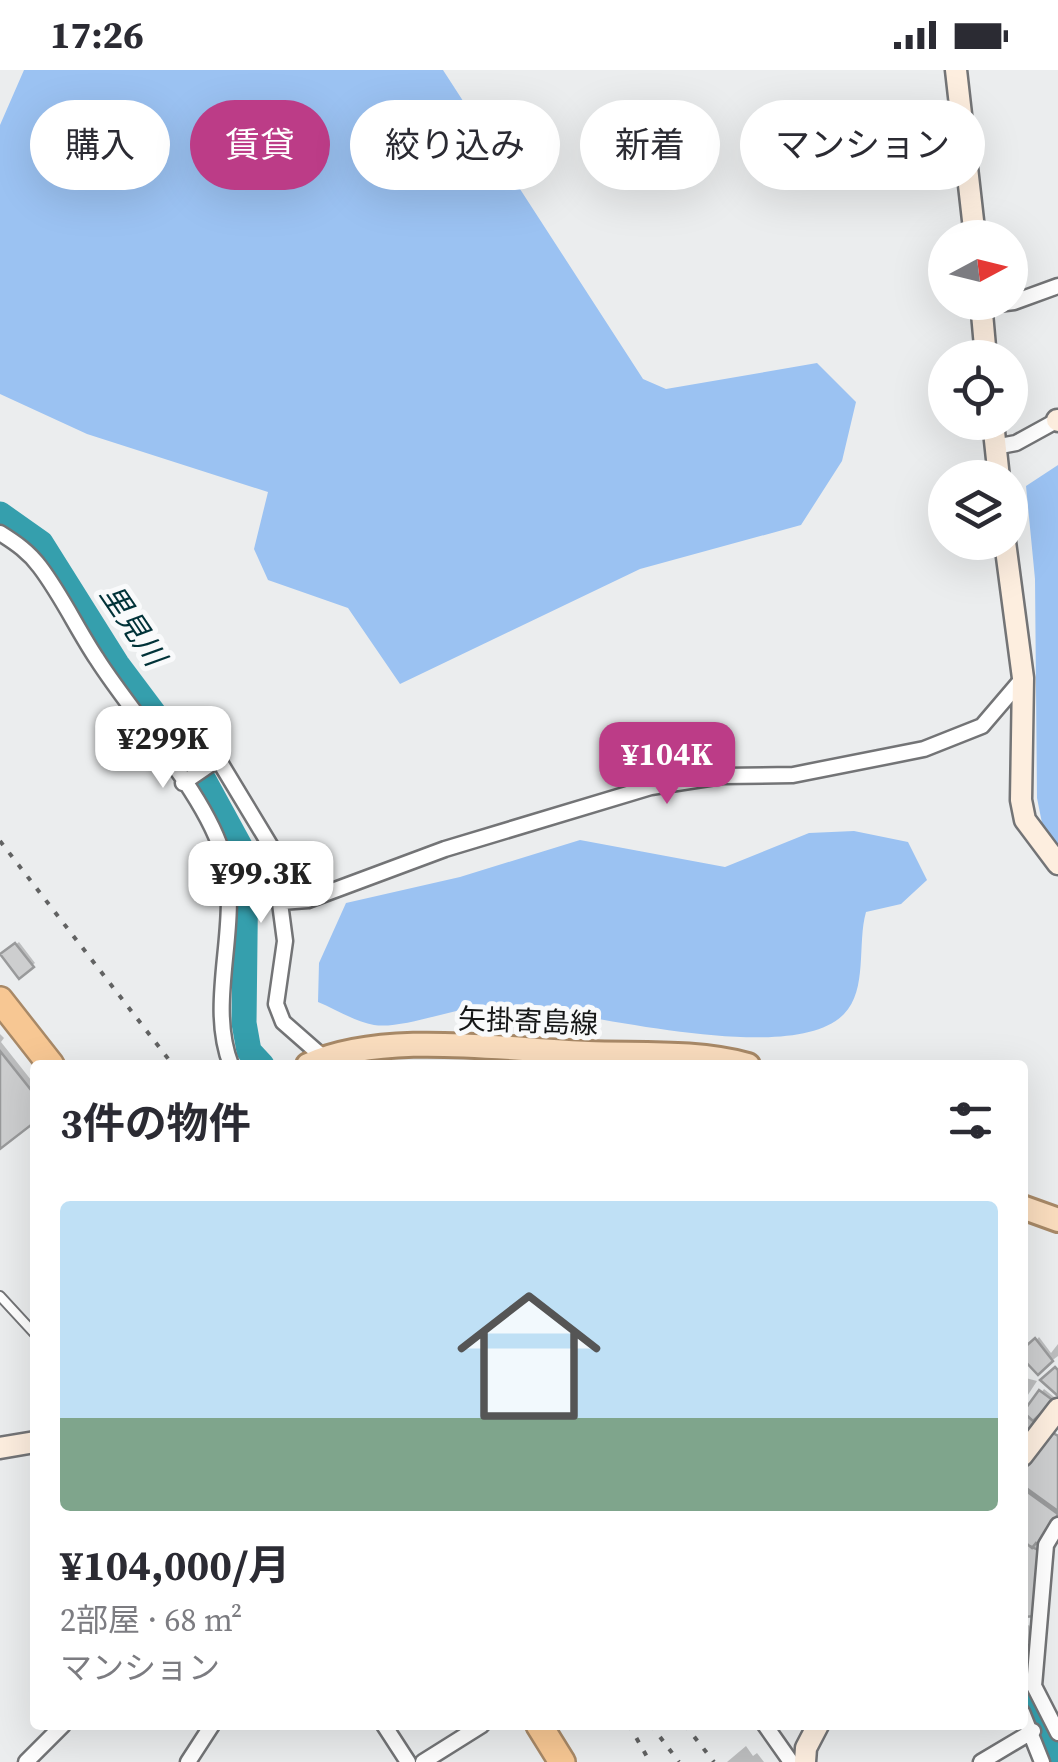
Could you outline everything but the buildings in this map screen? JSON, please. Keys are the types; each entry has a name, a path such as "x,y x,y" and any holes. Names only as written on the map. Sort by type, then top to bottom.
{"highway":[{"path":"0,1000 47,1060"},
{"path":"542,1730 562,1762"}],"main road":[{"path":"956,70 973,220"},
{"path":"994,440 996,460"},
{"path":"1008,560 1024,678 1025,820 1058,864"},
{"name":"矢掛寄島線","path":"324,1060 422,1047 714,1060"},
{"path":"1028,1209 1058,1220"},
{"path":"1028,1448 1058,1410"},
{"path":"0,1448 30,1443"},
{"path":"805,1762 806,1748 815,1730"}],"street":[{"path":"1028,297 1058,286"},
{"path":"995,447 1016,443 1058,420"},
{"path":"0,533 22,547 40,568 98,661 183,783 224,857 228,888 222,1026 230,1060"},
{"path":"281,902 308,900 498,832 651,788 722,776 792,775 924,749 982,726 1024,678"},
{"path":"183,783 218,759 272,850 285,941 276,1004 283,1022 315,1060"},
{"path":"1058,1525 1046,1546 1030,1690 1058,1733"},
{"path":"1028,1722 1048,1761"},
{"path":"26,1762 58,1730"},
{"path":"188,1762 209,1730"},
{"path":"387,1730 408,1762"},
{"path":"423,1762 474,1730"},
{"path":"769,1730 790,1762"},
{"path":"981,1762 1033,1731"}],"lane":[{"path":"0,1296 30,1329"}],"shaded area":[{"path":"24,70 443,70 462,100 350,100 350,190 521,190 643,379 666,389 817,363 856,402 842,461 801,525 640,569 400,684 348,608 268,580 254,549 268,492 87,434 0,394 0,125"},
{"path":"1058,465 1058,844 1043,828 1037,798 1035,579 1028,485"},
{"path":"854,831 908,842 927,880 901,904 866,912 856,992 844,1014 817,1030 778,1037 731,1037 501,1005 402,1024 374,1025 318,1002 319,963 346,903 460,877 580,840 725,867 809,833"}],"waterway":[{"name":"里見川","path":"0,514 41,543 117,664 204,780 246,857 244,1023 249,1051 257,1060"},
{"name":"里見川","path":"1028,1704 1044,1731 1055,1762"}],"railway":[{"path":"0,841 169,1060"},
{"path":"632,1730 650,1762"},
{"path":"655,1730 679,1762"},
{"path":"689,1730 714,1762"}]}
